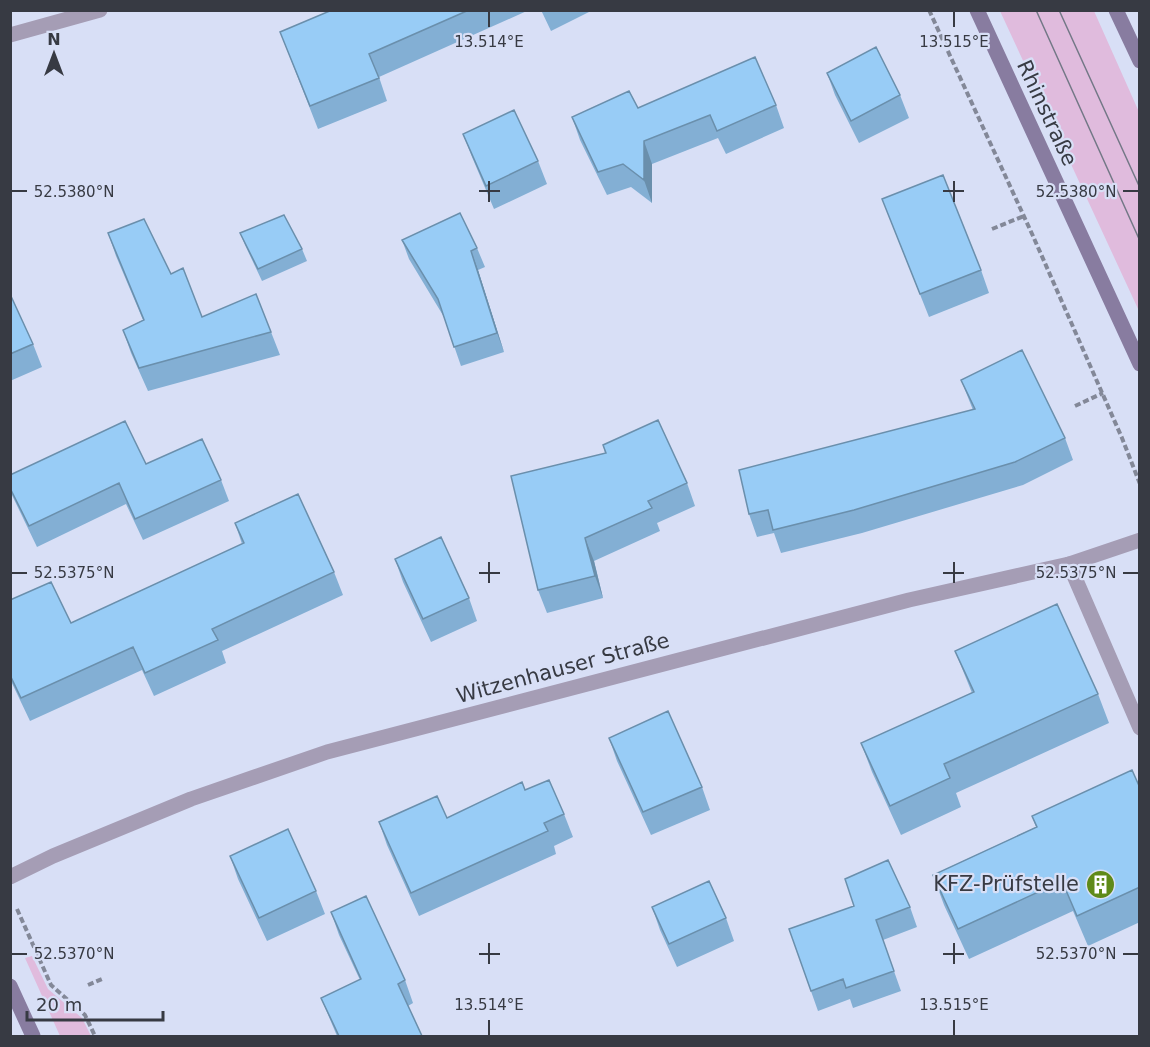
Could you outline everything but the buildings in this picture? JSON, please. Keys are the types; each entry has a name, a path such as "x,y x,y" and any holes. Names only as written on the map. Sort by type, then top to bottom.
{"main road":[{"name":"Rhinstraße","path":"977,10 1140,364"},
{"path":"1116,10 1140,61"},
{"path":"10,986 33,1036"}],"street":[{"path":"10,35 100,10"},
{"name":"Witzenhauser Straße","path":"10,878 53,856 191,799 327,752 901,602 1069,564 1140,540"},
{"path":"1069,564 1140,728"}],"path":[{"path":"929,10 1024,216 1140,484"},
{"path":"992,229 1024,216"},
{"path":"1075,406 1102,393"},
{"path":"15,904 51,985 85,1015 95,1036"},
{"path":"88,985 102,979"}],"shaded area":[{"path":"1000,11 1094,11 1139,112 1139,311"},
{"path":"32,956 48,989 82,1018 91,1036 60,1036 25,958"}],"tram line":[{"path":"1036,10 1140,241"},
{"path":"1059,10 1140,188"}],"place":[{"name":"KFZ-Prüfstelle","path":"1100,884"}]}
